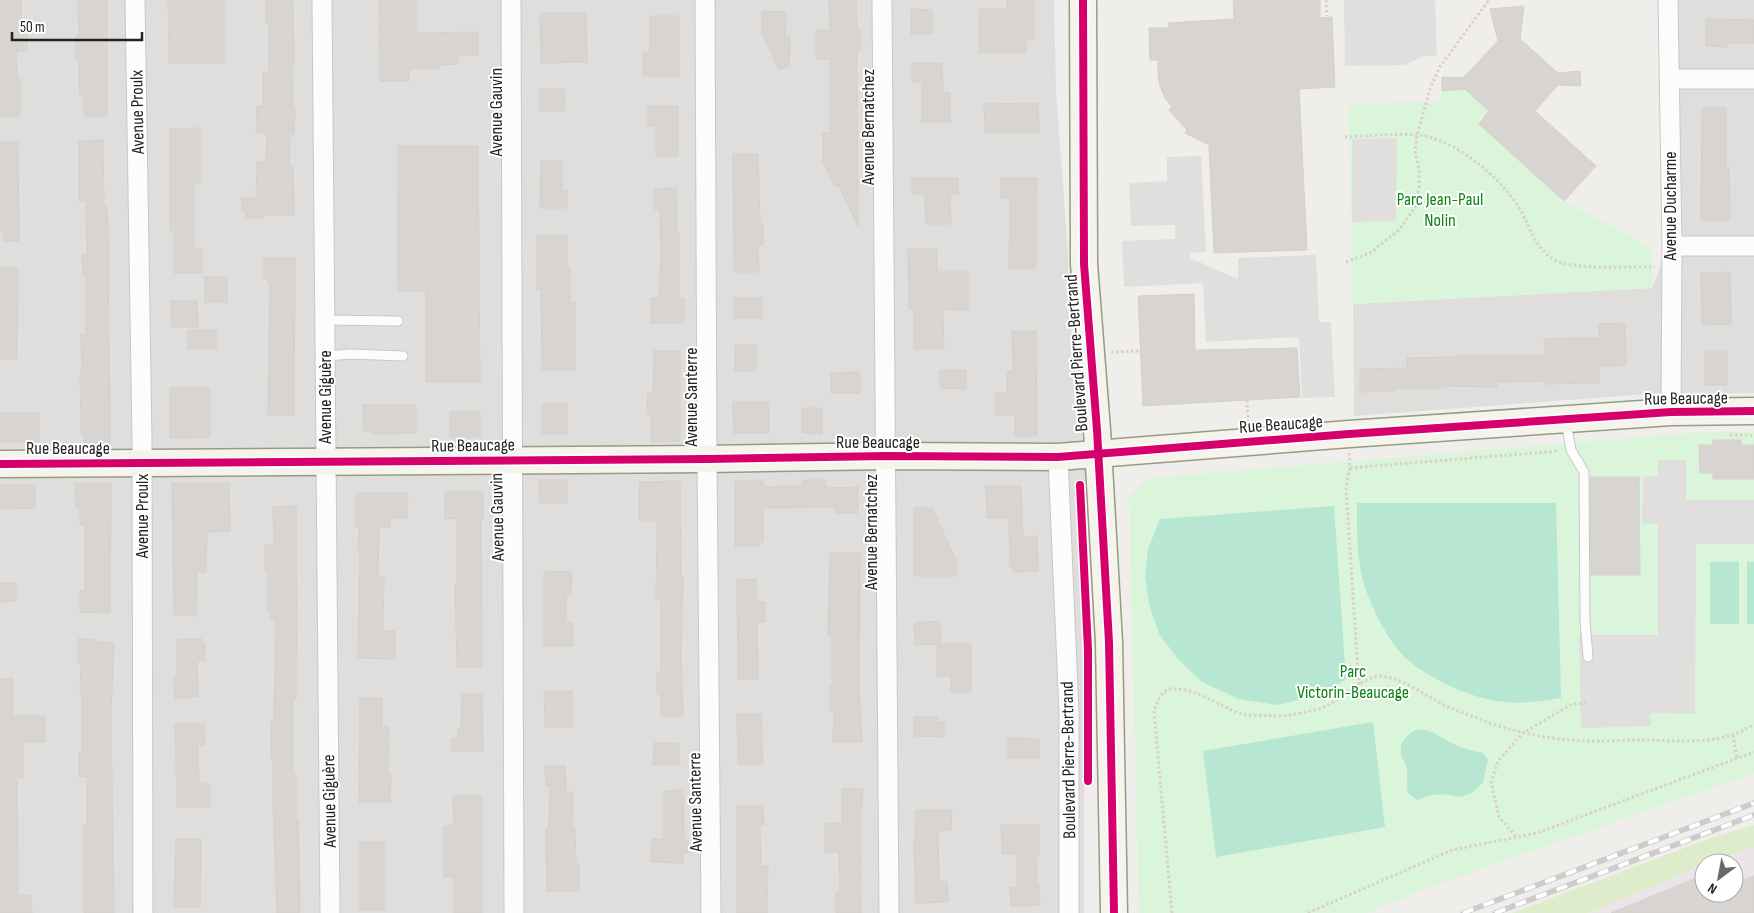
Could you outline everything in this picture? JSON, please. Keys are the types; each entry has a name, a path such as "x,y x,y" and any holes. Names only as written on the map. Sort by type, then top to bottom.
{"street":[{"name":"Avenue Proulx","path":"135,0 142,463 143,913"},
{"name":"Avenue Giguère","path":"322,0 330,913"},
{"name":"Avenue Gauvin","path":"511,0 514,913"},
{"name":"Avenue Santerre","path":"706,0 707,459 711,913"},
{"name":"Avenue Bernatchez","path":"882,0 888,913"},
{"name":"Boulevard Pierre-Bertrand","path":"1082,0 1084,264 1109,642 1114,913"},
{"name":"Avenue Ducharme","path":"1668,0 1672,246 1670,267 1671,412"},
{"path":"1669,80 1754,80"},
{"path":"1672,246 1754,246"},
{"name":"Rue Beaucage","path":"0,464 886,456 1058,457 1349,434 1671,412 1754,412"},
{"name":"Boulevard Pierre-Bertrand","path":"1058,457 1069,713 1070,913"}],"lane":[{"path":"325,320 398,321"},
{"path":"325,356 351,354 403,356"},
{"path":"1566,419 1572,450 1584,472 1585,621 1588,657"}],"path":[{"path":"1326,0 1327,16"},
{"path":"1346,262 1370,253 1400,229 1415,207 1420,169 1415,152 1417,135 1430,89 1439,68 1490,0"},
{"path":"1345,137 1417,135 1432,138 1447,145 1470,159 1493,177 1510,195 1522,213 1535,242 1554,260 1577,266 1670,267"},
{"path":"1090,353 1140,351"},
{"path":"1349,434 1350,468 1346,488 1359,684"},
{"path":"1350,468 1572,450"},
{"path":"1172,913 1154,712 1164,692 1175,689 1189,691 1242,714 1282,717 1326,706 1359,684 1378,676 1395,679 1448,707 1523,733 1588,742 1638,740 1712,741 1746,730 1754,724"},
{"path":"1516,836 1499,817 1491,782 1498,761 1523,733 1572,704 1588,703"},
{"path":"1733,735 1737,758"},
{"path":"1308,913 1452,850 1538,833 1754,752"}],"shaded area":[{"path":"0,0 1054,0 1056,89 1068,255 1068,297 1085,466 1084,913 0,913"},
{"path":"1344,0 1435,0 1437,56 1423,56 1405,65 1345,66"},
{"path":"1663,0 1754,0 1754,393 1648,394 1354,416 1353,304 1652,288 1670,242"},
{"path":"162,66 229,67 229,109 162,109"},
{"path":"1397,138 1396,221 1352,222 1352,139"},
{"path":"1201,156 1206,252 1190,253 1190,258 1238,279 1238,258 1316,255 1319,322 1331,322 1335,397 1302,398 1299,337 1206,342 1203,283 1124,287 1122,241 1175,239 1175,225 1131,226 1129,183 1167,181 1167,157"},
{"path":"808,164 819,166 849,224 859,225 862,321 846,321 802,223"},
{"path":"351,189 394,189 394,283 351,283"},
{"path":"348,302 410,302 410,374 360,374 360,358 348,358"},
{"path":"1658,460 1686,460 1686,500 1754,500 1754,544 1696,544 1695,714 1651,713 1651,726 1581,728 1579,635 1658,635 1658,524 1642,523 1643,477 1658,476"},
{"path":"1754,847 1754,913 1589,913 1694,869 1694,903 1744,903 1744,853 1737,853"}],"green space":[{"name":"Parc Jean-Paul Nolin","path":"1465,89 1489,111 1479,124 1564,201 1652,248 1652,288 1353,304 1348,104 1441,101 1442,91"},
{"name":"Parc Victorin-Beaucage","path":"1754,432 1754,773 1430,887 1367,913 1139,913 1129,496 1149,478 1692,433"},
{"path":"1357,503 1556,503 1561,698 1519,703 1480,697 1441,682 1408,660 1395,646 1383,628 1366,590 1359,557"},
{"path":"1334,506 1346,679 1322,694 1278,705 1239,699 1202,682 1178,659 1159,634 1149,604 1145,576 1148,549 1160,519"},
{"path":"1710,562 1739,562 1739,624 1710,624"},
{"path":"1747,562 1754,562 1754,624 1747,624"},
{"path":"1373,722 1385,827 1216,857 1203,751"},
{"path":"1418,729 1433,732 1463,748 1483,753 1488,760 1483,783 1473,792 1461,797 1442,794 1417,800 1408,793 1407,769 1401,749 1405,738"},
{"path":"1754,825 1754,847 1737,853 1694,853 1694,869 1589,913 1512,913 1714,837"}],"building":[{"path":"0,0 21,0 22,31 27,31 27,51 16,51 17,79 20,79 20,116 0,116"},
{"path":"78,0 107,0 107,116 84,116 84,94 79,94 79,61 76,61 76,35 79,35"},
{"path":"168,0 224,0 224,63 169,63"},
{"path":"266,0 293,0 294,63 292,63 293,107 295,107 294,134 290,134 289,165 293,167 294,215 263,215 263,218 246,218 246,211 242,211 242,198 256,198 257,162 266,162 267,133 256,133 257,106 263,106 263,72 269,72 269,23 266,23"},
{"path":"379,0 416,0 416,33 478,32 478,55 458,55 458,64 440,65 440,69 409,69 409,81 380,81"},
{"path":"829,0 856,0 857,30 860,30 860,50 857,50 858,226 839,186 835,186 823,162 823,132 830,133 830,59 816,59 816,30 830,30"},
{"path":"1007,0 1034,0 1034,39 1026,39 1026,53 979,53 979,9 1007,9"},
{"path":"1233,0 1320,0 1320,18 1332,17 1335,87 1299,89 1307,250 1214,253 1209,145 1185,133 1187,130 1169,110 1172,107 1165,98 1160,86 1158,60 1150,60 1149,28 1169,28 1168,23 1234,19"},
{"path":"1524,6 1520,39 1558,73 1580,71 1581,86 1558,85 1535,111 1596,166 1564,201 1479,124 1489,111 1465,89 1442,91 1442,77 1463,78 1498,41 1490,9"},
{"path":"911,9 932,10 932,34 911,34"},
{"path":"762,11 786,12 785,36 790,36 789,66 779,70 762,33"},
{"path":"540,13 586,13 587,62 541,63"},
{"path":"650,16 679,16 679,76 643,76 643,52 650,52"},
{"path":"1706,19 1754,20 1754,43 1727,43 1727,47 1706,46"},
{"path":"912,63 942,63 943,93 950,93 950,122 922,122 922,82 912,82"},
{"path":"540,89 565,89 565,111 540,111"},
{"path":"1038,103 1039,132 985,132 984,104"},
{"path":"648,106 678,106 678,156 656,156 656,126 648,126"},
{"path":"1702,108 1726,108 1726,167 1729,167 1730,220 1701,220"},
{"path":"200,128 200,183 194,183 194,248 202,248 202,273 174,273 174,230 170,230 170,129"},
{"path":"103,140 104,207 107,207 109,255 110,446 84,446 84,433 81,433 80,373 82,373 81,334 86,334 86,276 83,276 82,255 87,255 86,201 79,201 79,141"},
{"path":"0,142 18,142 19,241 3,241 3,232 0,232"},
{"path":"398,146 478,146 480,382 426,382 426,291 398,291"},
{"path":"733,154 758,154 760,223 763,224 763,245 758,245 759,272 734,272"},
{"path":"541,161 562,161 562,190 567,190 567,208 540,208"},
{"path":"912,178 958,178 958,194 950,194 951,224 926,224 925,194 912,194"},
{"path":"1001,178 1037,178 1036,268 1009,268 1010,198 1001,198"},
{"path":"676,188 677,232 679,232 679,298 684,298 684,323 651,323 651,298 659,298 661,255 660,209 654,209 654,189"},
{"path":"537,236 567,236 567,267 570,267 570,302 575,302 575,370 542,370 541,289 537,289"},
{"path":"908,249 937,249 937,272 968,272 968,310 943,309 944,349 914,349 914,309 909,309"},
{"path":"264,258 295,258 294,415 268,415 270,282 268,282 268,279 264,279"},
{"path":"0,268 18,268 17,359 0,359"},
{"path":"1730,272 1731,324 1702,325 1701,273"},
{"path":"205,277 227,277 227,302 205,302"},
{"path":"1194,294 1195,350 1297,348 1300,397 1143,406 1138,296"},
{"path":"734,298 762,298 762,318 734,318"},
{"path":"171,301 197,301 198,327 171,327"},
{"path":"1625,323 1626,365 1599,366 1599,383 1545,384 1545,381 1496,382 1497,387 1441,386 1441,388 1394,388 1394,391 1360,392 1360,369 1407,368 1407,358 1545,356 1544,339 1599,338 1599,324"},
{"path":"188,330 216,330 216,349 188,349"},
{"path":"1012,331 1036,331 1037,436 1015,436 1015,415 996,415 996,393 1007,393 1007,371 1013,371"},
{"path":"735,345 756,345 756,371 735,371"},
{"path":"654,351 680,351 680,441 651,442 651,414 648,414 647,394 653,394"},
{"path":"1705,352 1727,352 1727,385 1705,385"},
{"path":"940,370 966,370 966,389 940,388"},
{"path":"860,372 860,393 831,393 831,373"},
{"path":"170,388 210,388 210,437 170,438"},
{"path":"733,402 769,402 769,433 734,433"},
{"path":"542,404 567,404 567,434 542,434"},
{"path":"363,405 416,405 416,433 372,434 372,431 364,431"},
{"path":"802,408 822,408 822,434 802,433"},
{"path":"450,412 480,412 480,437 450,437"},
{"path":"0,413 39,413 39,442 0,442"},
{"path":"1713,440 1741,440 1741,445 1754,445 1754,479 1713,479 1713,473 1700,473 1699,445 1713,445"},
{"path":"1590,477 1639,477 1640,575 1591,575"},
{"path":"539,480 567,480 567,503 539,503"},
{"path":"802,480 826,480 826,488 858,487 858,513 835,513 835,507 763,508 763,542 758,542 758,546 735,546 735,481 763,481 763,487 802,486"},
{"path":"680,481 681,576 683,576 681,653 683,716 661,716 661,694 657,694 657,672 661,672 661,600 656,600 657,520 639,520 639,482"},
{"path":"75,483 111,483 110,613 80,612 80,591 85,591 85,525 80,525 80,508 76,508"},
{"path":"172,483 229,483 230,531 207,532 206,572 197,572 196,616 174,615"},
{"path":"0,485 35,485 35,508 0,509"},
{"path":"986,486 1021,486 1023,537 1037,536 1038,571 1013,572 1013,566 1010,566 1009,518 987,518"},
{"path":"445,492 483,492 483,519 481,519 482,667 457,667 455,584 457,584 457,519 445,518"},
{"path":"356,493 408,493 407,518 391,518 390,527 379,527 378,577 384,577 383,631 395,631 395,659 358,658 360,551 358,551 359,527 356,527"},
{"path":"296,506 297,654 296,700 293,700 293,775 296,775 300,910 299,913 277,913 273,759 271,759 271,721 274,721 276,619 271,619 271,611 268,612 268,571 265,571 265,545 274,545 273,507"},
{"path":"914,508 932,508 956,560 956,576 914,576"},
{"path":"830,553 860,553 859,686 862,742 833,742 834,711 830,711 832,637 828,636"},
{"path":"544,571 572,572 571,595 566,595 566,622 573,622 573,646 544,646"},
{"path":"756,579 756,602 765,602 765,622 757,622 758,679 738,679 737,580"},
{"path":"0,583 16,583 16,601 0,602"},
{"path":"940,621 941,644 971,644 971,692 951,692 951,676 937,676 937,644 915,645 914,623"},
{"path":"78,639 94,639 94,642 114,643 111,712 114,913 84,913 84,825 87,825 87,777 79,777 79,752 82,752 82,693 80,693 81,662 78,662"},
{"path":"177,639 202,639 202,643 205,643 205,661 197,661 198,697 175,698 174,677 177,677"},
{"path":"13,678 13,716 45,716 45,742 23,742 23,778 17,778 18,895 31,895 32,913 0,913 0,679"},
{"path":"544,691 572,691 572,727 545,727"},
{"path":"462,694 482,694 483,751 452,751 452,738 457,738 458,728 461,728"},
{"path":"360,698 382,698 382,727 389,727 388,775 391,775 390,802 359,802"},
{"path":"737,714 761,714 763,764 738,764"},
{"path":"914,717 937,717 937,722 944,722 944,737 914,736"},
{"path":"175,724 204,724 205,745 198,745 199,784 210,784 210,807 177,807"},
{"path":"1008,738 1039,739 1039,758 1008,758"},
{"path":"654,743 679,743 680,765 653,765"},
{"path":"545,766 565,766 566,792 573,792 572,828 575,828 576,865 579,865 579,891 547,891 546,829 549,829 550,785 546,786"},
{"path":"842,788 863,789 862,807 860,807 861,913 836,913 836,893 840,893 839,852 825,852 825,823 842,823"},
{"path":"683,790 684,840 688,840 688,853 683,853 683,863 651,862 652,839 664,839 664,791"},
{"path":"453,796 482,796 482,913 454,913 454,877 444,877 444,826 454,826"},
{"path":"737,806 763,806 764,825 760,825 761,866 768,866 767,913 737,913"},
{"path":"916,810 952,810 951,830 938,830 939,882 947,882 948,902 916,903 914,842"},
{"path":"1001,825 1039,825 1039,854 1036,854 1037,886 1039,886 1040,905 1011,906 1010,887 1017,887 1017,854 1002,854"},
{"path":"176,839 201,839 200,907 174,907"},
{"path":"360,842 384,842 384,910 360,910"},
{"path":"1754,876 1754,913 1611,913 1694,879 1694,903 1744,903 1744,880"}],"railway":[{"path":"1463,913 1754,803"},
{"path":"1495,913 1754,815"}],"cycle path":[{"path":"1083,0 1084,264 1097,430 1109,642 1114,913"},
{"path":"0,464 886,456 1058,457 1349,434 1671,412 1754,411"},
{"path":"1080,485 1088,650 1088,781"}]}
